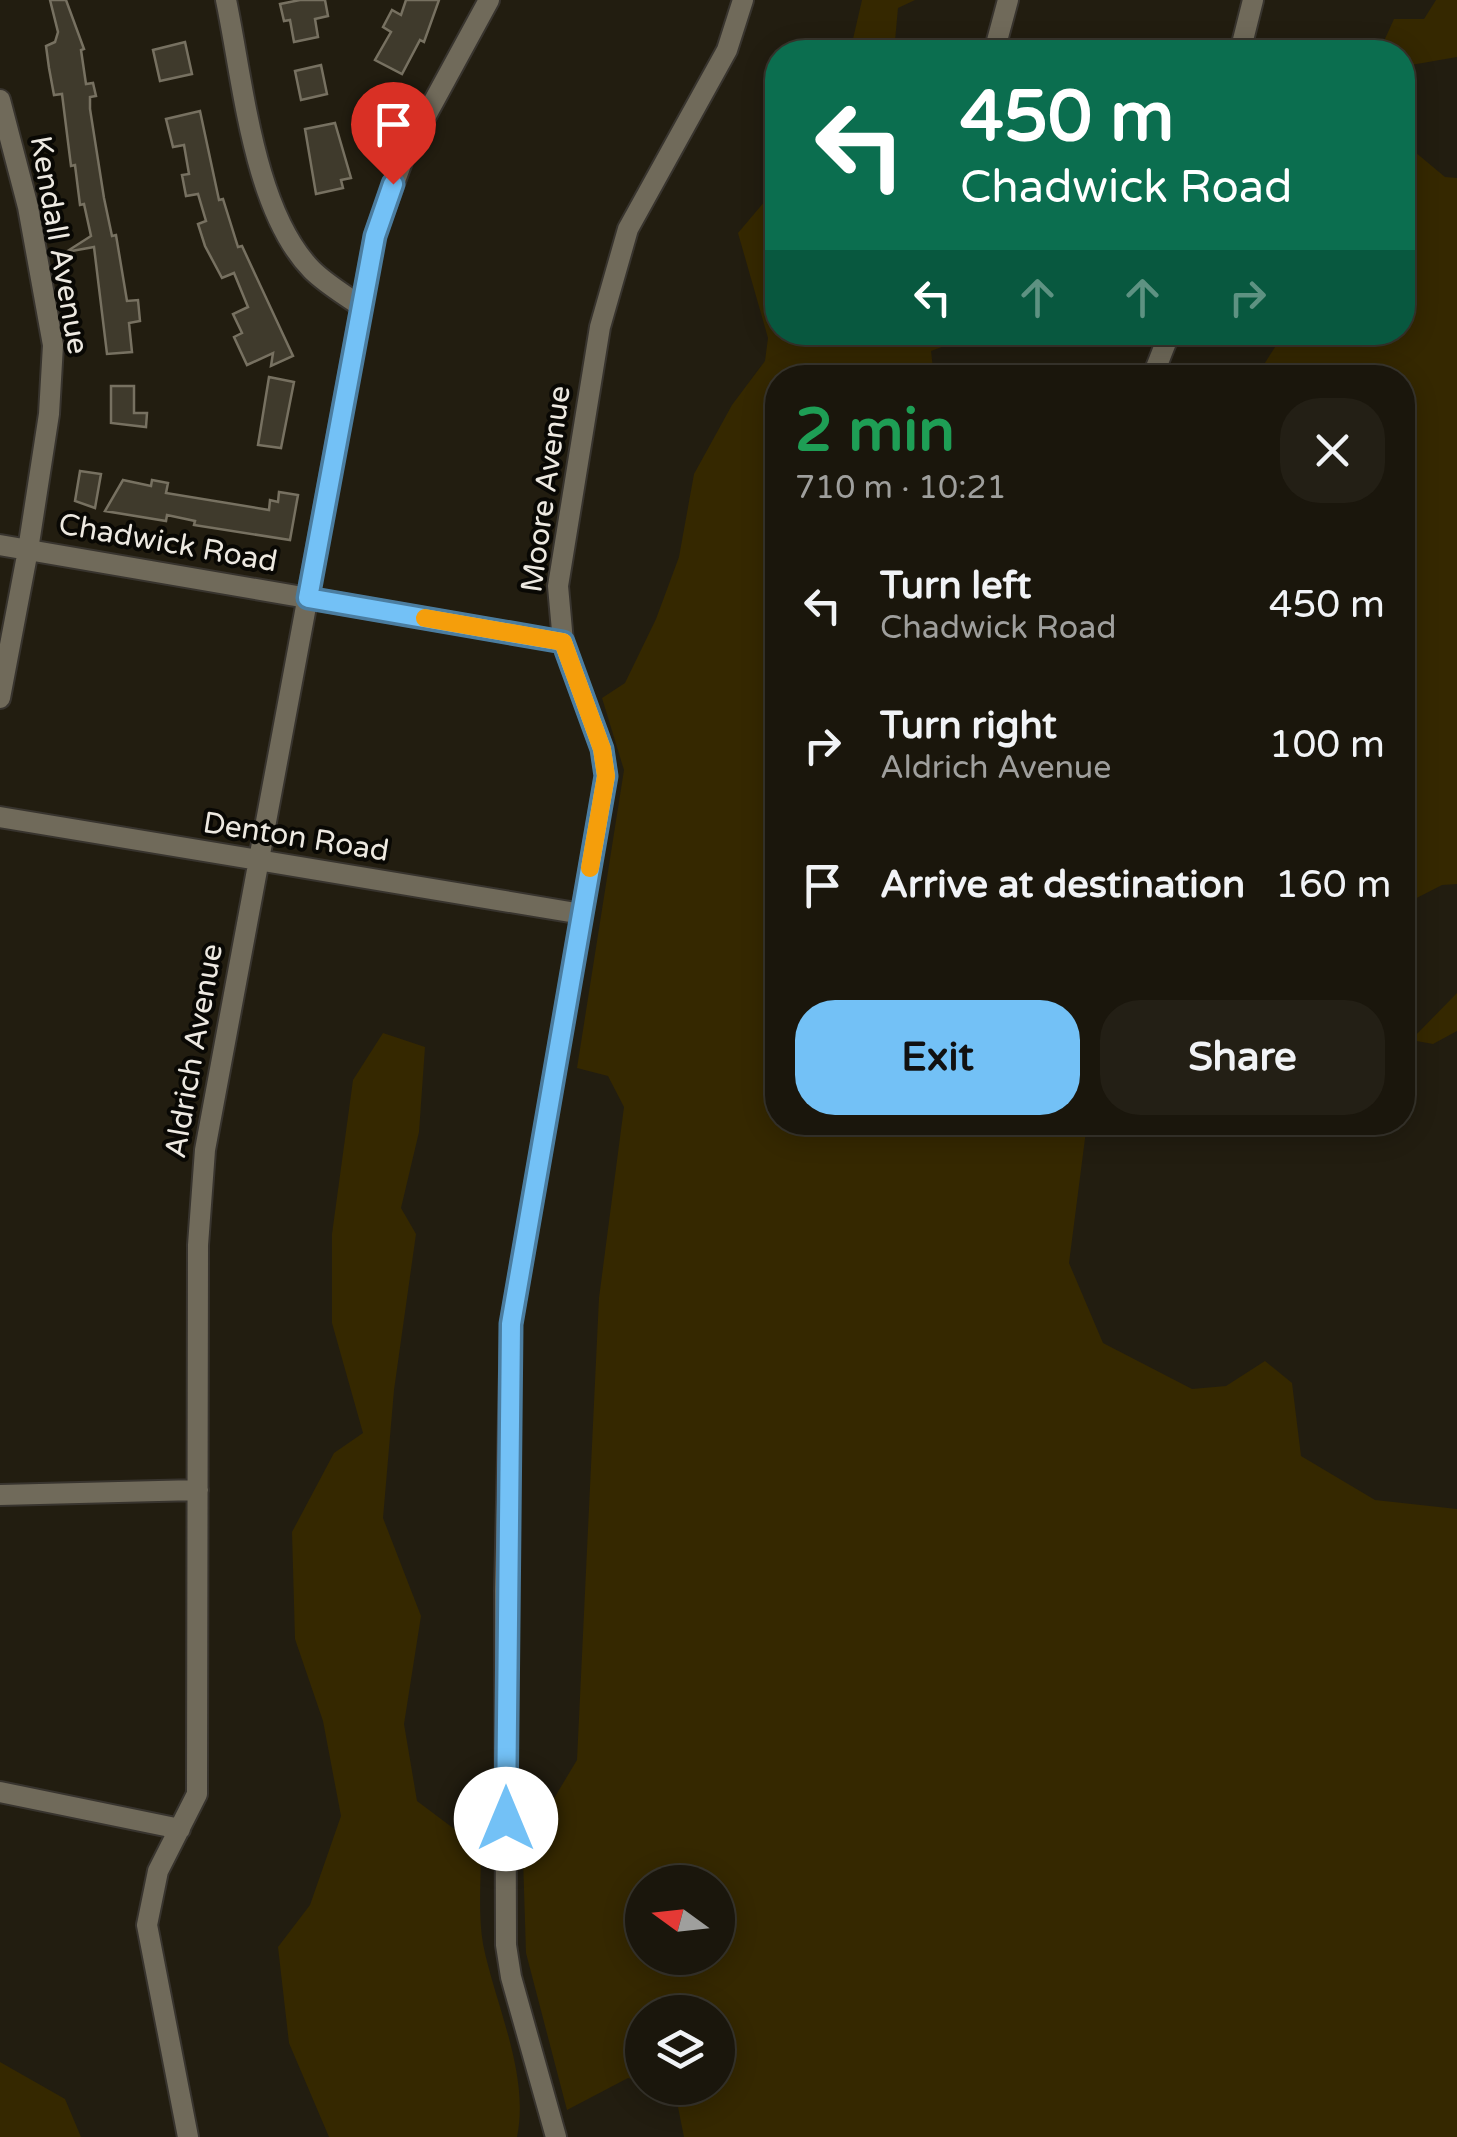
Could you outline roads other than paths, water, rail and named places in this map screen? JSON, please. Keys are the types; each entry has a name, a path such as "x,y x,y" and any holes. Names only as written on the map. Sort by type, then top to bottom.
{"street":[{"path":"226,0 272,203 293,245 312,270 362,307"},
{"name":"Aldrich Avenue","path":"188,2137 147,1926 150,1894 191,1810 197,1782 198,1245 205,1150 375,236 404,156 488,0"},
{"name":"Moore Avenue","path":"556,2137 511,1977 506,1945 509,1358 528,1214 606,776 602,749 563,642 558,586 608,288 628,229 727,50 743,0"},
{"path":"997,40 1008,0"},
{"path":"1243,40 1253,0"},
{"name":"Kendall Avenue","path":"0,100 28,207 53,345 49,414 0,698"},
{"name":"Chadwick Road","path":"0,545 563,642"},
{"name":"Denton Road","path":"0,817 582,914"},
{"path":"0,1495 198,1490"},
{"path":"0,1792 180,1830"}]}
